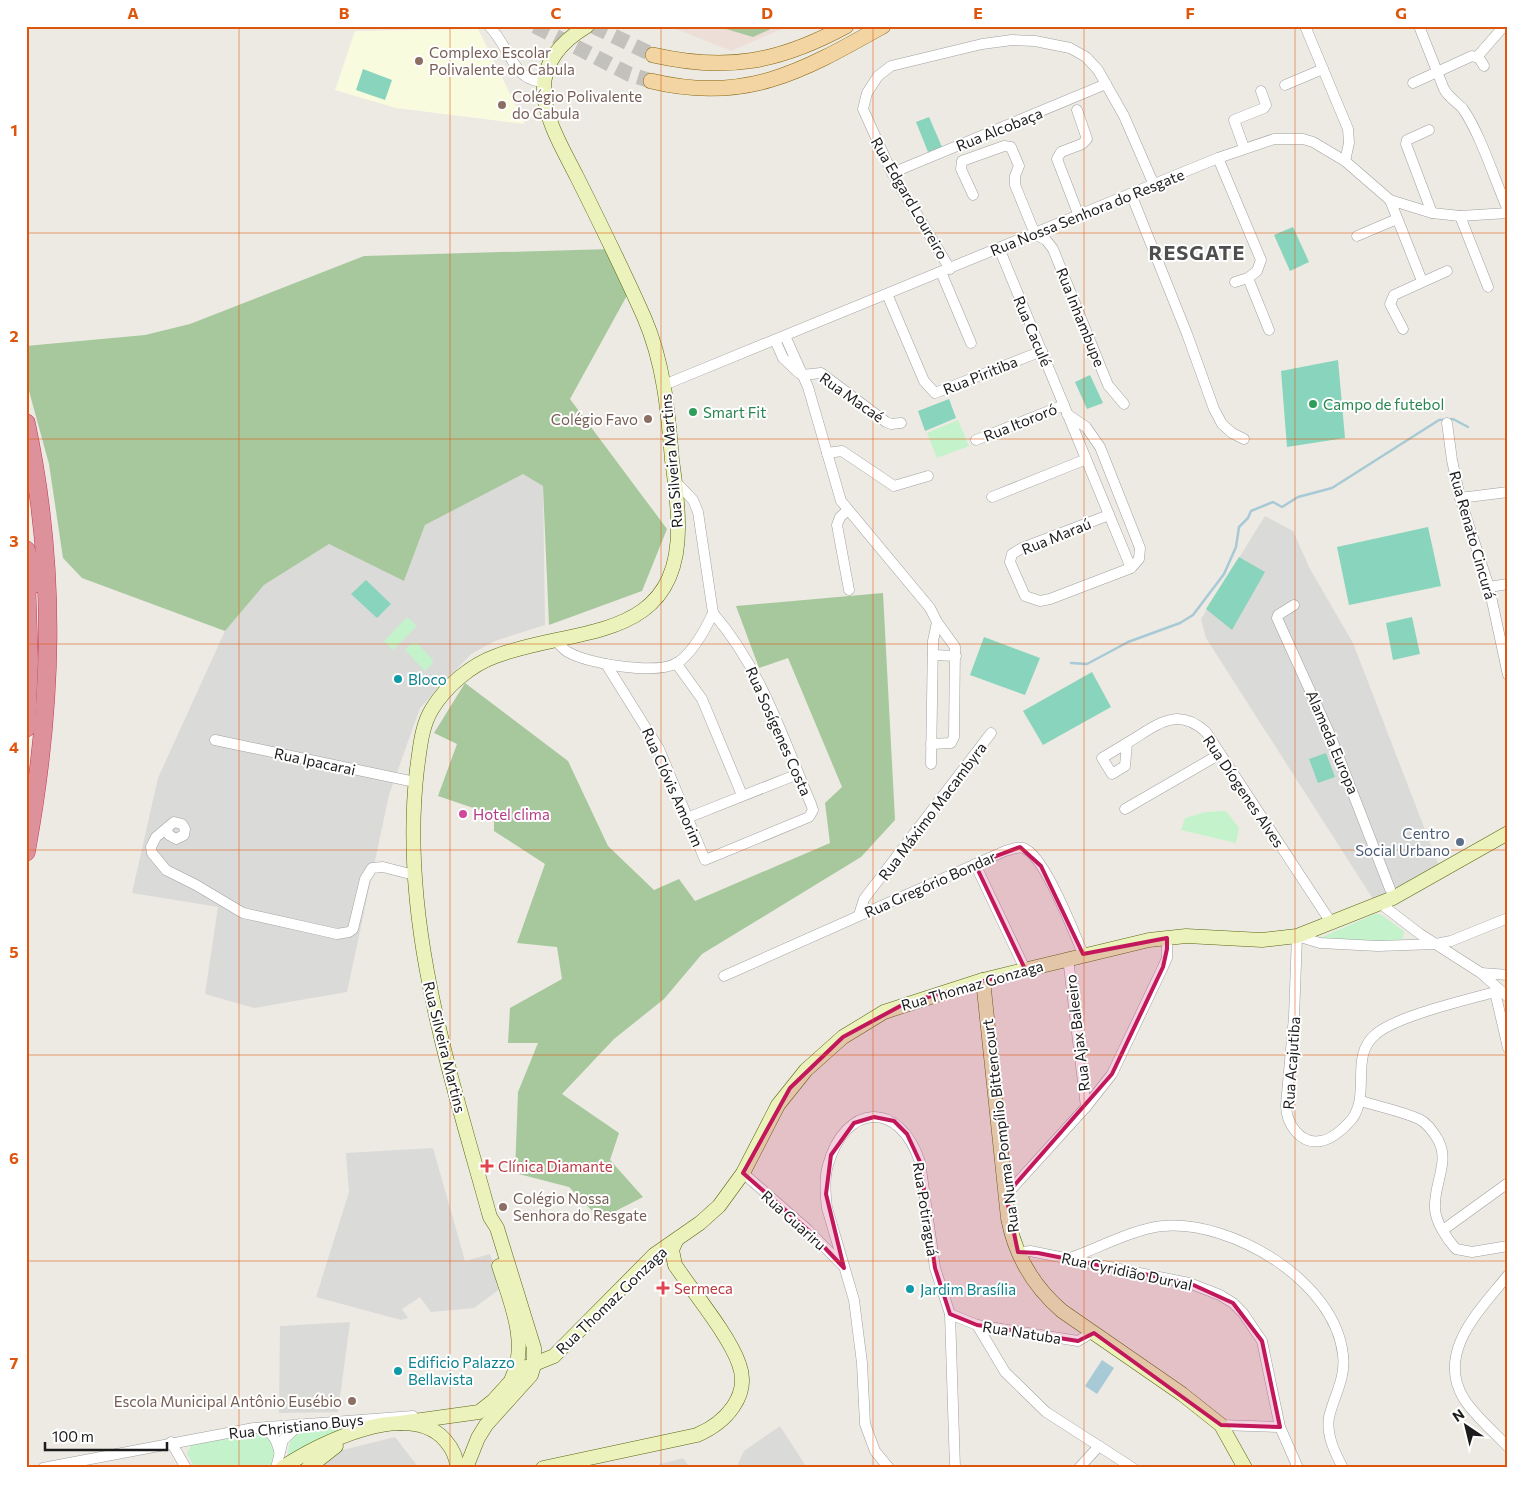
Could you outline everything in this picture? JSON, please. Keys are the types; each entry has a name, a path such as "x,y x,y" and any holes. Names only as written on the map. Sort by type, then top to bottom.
{"highway":[{"path":"26,423 40,495 46,540 49,599 48,664 38,777 26,852"},
{"path":"26,550 36,592 48,664"},
{"path":"26,574 29,661 26,728"}],"main road":[{"name":"Rua Silveira Martins","path":"534,1365 532,1339 497,1228 490,1217 446,1056 421,936 414,875 413,818 420,742 425,724 432,708 457,680 477,665 492,657 592,633 631,618 649,605 662,590 670,576 677,552 678,521 664,385 645,320 556,133 544,97 546,69 560,46 587,26"},
{"path":"653,55 707,65 740,63 763,59 806,47 846,26"},
{"path":"651,82 698,89 724,90 770,81 789,76 814,64 883,26"},
{"name":"Rua Thomaz Gonzaga","path":"511,1379 522,1369 554,1356 654,1255 676,1241 718,1206 743,1173 778,1105 790,1088 823,1053 843,1037 884,1012 983,980 1025,969 1083,954 1167,938 1202,936 1262,940 1297,936 1380,904 1458,863 1508,832"},
{"name":"Rua Numa Pompílio Bittencourt","path":"983,980 1006,1195 1011,1233 1018,1254 1028,1272 1048,1299 1182,1394 1220,1425 1246,1468"},
{"name":"Rua Silveira Martins","path":"490,1217 489,1230 520,1342 519,1359 511,1379"},
{"path":"543,1468 698,1435 714,1428 726,1418 736,1403 742,1385 740,1366 732,1349 675,1265 672,1250 676,1241"},
{"path":"648,1263 662,1259 675,1265"},
{"path":"532,1339 550,1349 570,1341"},
{"path":"466,1468 486,1424 528,1379 534,1365"},
{"path":"282,1468 306,1453 350,1435 400,1422 479,1412 493,1401 511,1379"},
{"path":"400,1422 423,1426 441,1436 455,1456 457,1468"},
{"path":"308,1468 350,1435"}],"street":[{"path":"489,26 503,43 525,77 544,83"},
{"path":"1305,26 1348,129 1345,161"},
{"path":"1419,26 1444,89 1450,98 1463,110 1475,132 1508,212"},
{"path":"1413,83 1463,58 1477,57 1504,26"},
{"name":"Rua Edgard Loureiro","path":"971,343 946,270 892,173 863,109 867,93 878,76 891,66 982,44 1035,40 1070,48 1086,57 1098,70 1124,116 1154,185"},
{"path":"1477,57 1484,66"},
{"path":"1285,86 1323,70"},
{"name":"Rua Alcobaça","path":"892,173 1106,84"},
{"path":"1244,148 1234,120 1264,108 1266,105 1261,91"},
{"path":"1077,110 1087,137 1086,141 1061,152 1058,159 1079,216"},
{"path":"1429,130 1407,140 1406,144 1432,213"},
{"name":"Rua Nossa Senhora do Resgate","path":"664,385 1218,158 1274,139 1313,142 1345,161 1390,200 1432,213 1460,216 1508,212"},
{"path":"973,194 961,169 962,161 1004,146 1011,147 1020,166 1015,176 1015,185 1035,234"},
{"path":"1218,158 1261,260 1257,271 1248,278 1235,282"},
{"path":"1130,194 1187,334 1214,409 1222,424 1232,433 1244,438"},
{"path":"1390,200 1422,281"},
{"path":"1460,216 1488,287"},
{"path":"1357,236 1397,219"},
{"name":"Rua Inhambupe","path":"1035,234 1046,240 1053,248 1108,385 1124,404"},
{"name":"Rua Caculé","path":"999,248 1042,351 1084,460 1131,568"},
{"path":"1403,329 1390,304 1390,300 1394,295 1447,271"},
{"path":"1248,278 1269,330"},
{"name":"Rua Piritiba","path":"887,294 924,381 932,392 939,392 1042,351"},
{"path":"785,336 808,387 841,501 847,511 930,608 953,641 956,656 954,740 947,744 931,744"},
{"path":"775,340 783,358 802,375"},
{"name":"Rua Macaé","path":"802,375 821,373 886,422 891,424 901,423"},
{"path":"1065,410 1086,427 1100,447 1140,548 1139,559 1131,568"},
{"name":"Rua Itororó","path":"976,440 1065,410"},
{"name":"Rua Renato Cincurá","path":"1447,423 1460,498 1489,587 1508,675"},
{"path":"826,453 842,451 894,486 928,476"},
{"path":"992,497 1084,460"},
{"path":"557,642 567,652 606,664 643,668 662,667 676,663 698,640 712,613 698,512 693,500 674,480"},
{"path":"1460,498 1508,492"},
{"path":"847,511 840,517 837,525 850,590"},
{"name":"Rua Maraú","path":"1109,514 1022,548 1012,554 1010,562 1022,592 1030,599 1040,601 1050,599 1131,568"},
{"path":"1489,587 1508,584"},
{"name":"Alameda Europa","path":"1294,605 1278,615 1277,618 1331,737 1390,889"},
{"name":"Rua Sosígenes Costa","path":"705,860 809,817 813,810 758,677 725,628 712,613"},
{"path":"932,764 933,655 938,622"},
{"path":"567,652 569,664"},
{"path":"933,655 956,656"},
{"path":"676,663 702,699 742,795"},
{"name":"Rua Clóvis Amorim","path":"606,664 651,734 705,860"},
{"name":"Rua Díogenes Alves","path":"1127,743 1166,721 1180,718 1193,722 1202,728 1332,924"},
{"name":"Rua Máximo Macambyra","path":"859,915 864,899 992,733"},
{"name":"Rua Ipacarai","path":"215,740 416,782"},
{"path":"1125,809 1220,754"},
{"path":"687,818 798,774"},
{"path":"167,830 156,837 152,847 155,859 166,870 196,885 243,913 337,934 349,932 353,929 365,879 372,868 383,867 414,875"},
{"name":"Rua Gregório Bondar","path":"724,976 975,864 1020,847 1031,853 1041,866 1083,954"},
{"path":"975,864 1025,969"},
{"path":"1380,904 1481,973 1496,990 1508,997"},
{"path":"1297,936 1320,944 1378,946 1436,944 1451,941 1508,918"},
{"name":"Rua Acajutiba","path":"1297,936 1294,1018 1286,1105 1289,1122 1301,1136 1322,1141 1340,1130 1351,1120 1361,1101"},
{"path":"1006,1195 1101,1090 1120,1059 1167,958 1167,938"},
{"name":"Rua Ajax Baleeiro","path":"1068,958 1086,1107"},
{"path":"1481,973 1508,975"},
{"path":"1496,990 1386,1026 1374,1035 1366,1044 1362,1056 1361,1101 1420,1120 1429,1126 1442,1144 1444,1156 1434,1198 1435,1211 1443,1230 1452,1244 1464,1252 1508,1246"},
{"path":"1496,990 1508,1048"},
{"name":"Rua Potiraguá","path":"889,1468 876,1451 865,1424 860,1347 854,1300 827,1208 825,1181 827,1167 838,1141 854,1123 874,1117 886,1118 900,1126 915,1148 922,1178 935,1268 950,1314 955,1468"},
{"name":"Rua Guariru","path":"743,1173 808,1230 844,1268"},
{"path":"1443,1230 1508,1184"},
{"path":"1070,1258 1149,1229 1177,1226 1227,1235 1288,1268 1300,1278 1322,1305 1342,1344 1343,1374 1328,1427 1330,1439 1343,1468"},
{"name":"Rua Cyridião Durval","path":"1018,1254 1030,1251 1189,1283 1220,1295 1232,1303 1243,1313 1262,1342 1280,1427 1298,1468"},
{"path":"1508,1275 1461,1337 1455,1362 1455,1377 1464,1400 1508,1447"},
{"name":"Rua Natuba","path":"950,1314 977,1325 1078,1341 1092,1332"},
{"path":"977,1325 1005,1372 1018,1386 1058,1420 1133,1468"},
{"name":"Rua Christiano Buys","path":"43,1468 171,1442 254,1428 401,1416 431,1419"},
{"path":"276,1468 283,1440 300,1424"},
{"path":"1220,1425 1280,1427"},
{"path":"254,1428 270,1432 277,1442 279,1451"},
{"path":"171,1442 186,1468"},
{"path":"1080,1468 1100,1446"}],"highlighted area":[{"path":"1020,847 1041,866 1083,954 1167,938 1167,949 1163,967 1112,1074 1006,1195 1018,1252 1038,1253 1189,1283 1233,1303 1262,1341 1280,1427 1221,1425 1094,1333 1078,1341 977,1325 950,1314 935,1268 920,1162 907,1134 894,1121 874,1117 854,1123 831,1155 826,1194 844,1268 808,1230 743,1173 790,1088 843,1037 904,1004 1025,969 975,864"}],"shaded area":[{"path":"669,26 789,26 731,51"},
{"name":"Complexo Escolar Polivalente do Cabula","path":"478,29 525,124 396,108 335,90 355,31"},
{"path":"523,473 543,486 545,625 495,641 471,654 420,708 389,795 347,992 254,1008 205,994 218,907 132,893 158,778 225,631 264,585 329,544 404,581 425,525"},
{"path":"1265,516 1293,531 1310,569 1353,643 1439,866 1373,899 1206,638 1201,619"},
{"path":"433,1148 465,1261 490,1254 501,1288 474,1308 431,1312 420,1297 402,1309 408,1318 401,1320 316,1297 349,1192 346,1153"},
{"path":"350,1322 338,1412 279,1413 280,1326"},
{"path":"780,1426 807,1468 736,1468 744,1451"},
{"path":"395,1437 419,1468 321,1468 331,1453"},
{"path":"683,1458 690,1468 646,1468"}],"green space":[{"path":"716,26 777,26 753,37"},
{"path":"363,69 392,80 385,100 356,90"},
{"path":"929,117 942,147 928,152 916,122"},
{"path":"1293,227 1309,262 1290,271 1274,235"},
{"path":"611,249 630,290 570,399 667,529 642,591 549,625 543,486 523,474 425,525 404,581 329,544 264,585 225,631 82,578 63,558 49,464 26,380 26,346 145,335 190,324 364,256"},
{"name":"Campo de futebol","path":"1338,360 1345,438 1287,447 1281,371"},
{"path":"1090,375 1103,403 1087,409 1075,382"},
{"path":"949,399 956,418 925,431 918,411"},
{"path":"958,420 969,446 937,458 927,433"},
{"path":"1428,527 1441,586 1349,605 1337,547"},
{"path":"1239,557 1265,572 1232,630 1206,609"},
{"path":"366,580 391,604 377,618 351,594"},
{"path":"883,593 895,820 861,857 702,954 664,999 614,1039 562,1094 619,1133 610,1160 643,1197 600,1219 569,1187 515,1173 518,1092 538,1043 508,1043 510,1008 562,979 557,947 517,943 545,864 494,831 494,815 438,796 457,744 434,733 465,683 568,761 608,846 654,890 679,879 695,901 830,843 825,803 842,787 788,658 759,668 736,606"},
{"path":"407,617 417,626 393,650 384,641"},
{"path":"1412,617 1420,654 1393,660 1386,623"},
{"path":"984,637 1040,658 1025,695 970,675"},
{"path":"417,643 433,660 432,664 425,671 405,650 411,644"},
{"path":"1092,672 1111,707 1043,745 1023,711"},
{"path":"1326,753 1335,777 1318,783 1309,759"},
{"path":"1226,811 1239,828 1236,843 1181,830 1185,818 1206,812"},
{"path":"1375,914 1380,914 1404,931 1403,938 1396,942 1320,938"},
{"path":"375,1422 288,1460 291,1440 301,1431 321,1426"},
{"path":"262,1434 275,1441 275,1462 267,1468 195,1468 187,1454 192,1443"}],"water":[{"path":"1102,1360 1114,1368 1097,1394 1085,1386"}],"waterway":[{"path":"1071,663 1087,664 1128,642 1180,623 1193,615 1224,574 1236,547 1239,527 1248,518 1251,511 1273,502 1282,507 1298,497 1332,488 1439,420 1453,419 1468,427"}],"tunnel":[{"path":"535,26 629,74 651,81"},
{"path":"593,26 653,55"}],"place":[{"name":"Complexo Escolar Polivalente do Cabula","path":"419,61"},
{"name":"Colégio Polivalente do Cabula","path":"502,105"},
{"name":"Campo de futebol","path":"1313,404"},
{"name":"Smart Fit","path":"693,412"},
{"name":"Colégio Favo","path":"648,419"},
{"name":"Bloco","path":"398,679"},
{"name":"Hotel clima","path":"463,814"},
{"name":"Centro Social Urbano","path":"1460,842"},
{"name":"Clínica Diamante","path":"487,1166"},
{"name":"Colégio Nossa Senhora do Resgate","path":"503,1207"},
{"name":"Sermeca","path":"663,1288"},
{"name":"Jardim Brasília","path":"910,1289"},
{"name":"Edificio Palazzo Bellavista","path":"398,1371"},
{"name":"Escola Municipal Antônio Eusébio","path":"352,1401"}],"district":[{"name":"RESGATE","path":"1197,252"}]}
